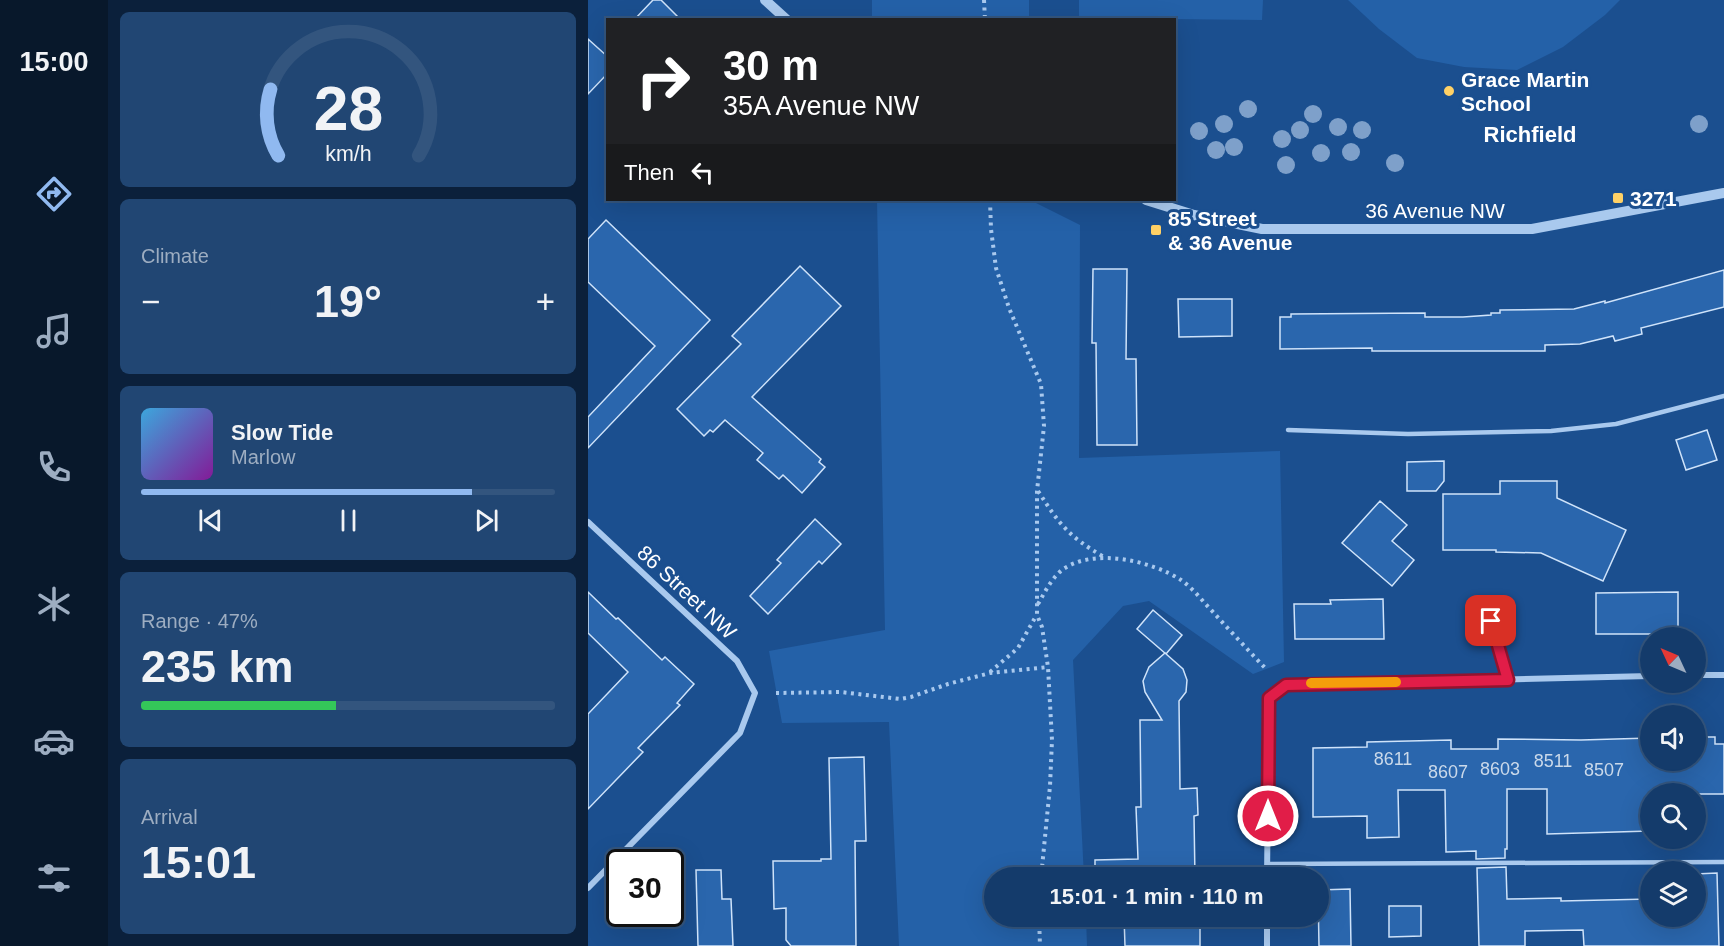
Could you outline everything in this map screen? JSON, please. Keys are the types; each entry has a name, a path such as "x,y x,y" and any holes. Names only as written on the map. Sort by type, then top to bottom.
{"street":[{"path":"765,0 785,18"},
{"name":"36 Avenue NW","path":"1149,201 1194,215 1262,229 1532,229 1724,193"},
{"name":"86 Street NW","path":"588,522 737,661 755,693 740,733 588,888"},
{"path":"1491,621 1508,680"},
{"path":"1706,675 1724,675"},
{"path":"1268,864 1269,698 1286,685 1640,676"},
{"path":"1267,927 1267,946"}],"lane":[{"path":"1288,430 1408,434 1551,431 1616,424 1724,396"},
{"path":"1268,864 1724,862"}],"path":[{"path":"984,0 985,18"},
{"path":"990,201 996,268 1041,384 1044,426 1037,491 1037,615 1018,648 990,673"},
{"path":"1037,491 1070,535 1104,557"},
{"path":"1038,604 1050,583 1063,570 1075,564 1104,557 1141,562 1165,571 1191,589 1267,670"},
{"path":"1037,615 1042,627 1048,667 1052,740 1042,867"},
{"path":"776,693 841,692 900,699 990,673 1048,667"},
{"path":"1039,927 1040,946"}],"shaded area":[{"path":"872,0 1029,0 1029,18 872,18"},
{"path":"1079,0 1263,0 1262,20 1079,18"},
{"path":"1348,0 1620,0 1605,15 1563,47 1517,70 1464,67 1417,58 1379,29"},
{"path":"877,201 1032,201 1080,225 1079,458 1280,451 1284,662 1253,674 1149,601 1123,606 1073,660 1083,867 984,867 984,927 1086,927 1087,946 899,946 889,722 782,723 769,651 885,630"}],"building":[{"path":"653,0 661,0 679,18 636,18"},
{"path":"588,39 606,55 606,75 588,94"},
{"path":"606,220 710,320 588,448 588,417 655,346 588,282 588,239"},
{"path":"800,266 841,306 752,397 821,459 819,462 825,467 802,493 783,475 779,479 757,460 763,453 725,420 713,432 710,430 704,436 677,409 741,344 732,336"},
{"path":"1093,269 1127,269 1126,359 1136,359 1137,445 1097,445 1096,343 1092,343"},
{"path":"1724,270 1724,307 1641,328 1642,334 1615,341 1613,336 1580,344 1545,345 1545,351 1280,349 1280,317 1291,317 1291,314 1425,313 1425,317 1463,317 1491,315 1491,313 1500,313 1500,310 1574,309 1605,301 1605,303"},
{"path":"1178,299 1232,299 1232,336 1179,337"},
{"path":"1707,430 1717,460 1686,470 1676,440"},
{"path":"1444,461 1444,481 1436,491 1407,491 1407,462"},
{"path":"1500,481 1557,481 1557,498 1626,530 1603,581 1541,553 1443,550 1443,494 1500,494"},
{"path":"1380,501 1407,525 1392,541 1414,560 1392,586 1342,543"},
{"path":"815,519 841,544 822,564 819,561 768,614 750,596 781,563 777,560"},
{"path":"588,592 662,660 665,657 694,684 677,703 680,705 638,748 643,752 588,809 588,714 628,672 588,633"},
{"path":"1678,592 1678,627 1640,627 1640,634 1596,634 1596,593"},
{"path":"1383,599 1384,639 1295,639 1294,604 1331,604 1330,600"},
{"path":"1153,610 1182,635 1166,654 1137,629"},
{"path":"1165,653 1183,669 1187,680 1186,692 1179,701 1180,789 1197,788 1198,815 1194,816 1195,867 1095,867 1095,860 1138,859 1136,807 1141,807 1140,720 1162,720 1145,692 1143,681 1149,667"},
{"path":"1706,737 1715,737 1715,744 1724,744 1724,794 1706,794 1706,783 1640,783 1640,831 1547,834 1547,789 1507,789 1505,858 1476,859 1476,851 1446,852 1445,790 1398,790 1399,837 1367,838 1367,816 1313,817 1313,748 1367,747 1367,742 1451,740 1451,749 1498,749 1498,739 1640,738 1640,771 1706,771"},
{"path":"864,757 866,841 855,841 856,946 791,946 786,940 786,908 774,909 773,861 831,859 829,758"},
{"path":"1506,867 1507,899 1561,898 1561,901 1640,899 1640,927 1706,927 1706,874 1717,873 1719,946 1584,946 1583,930 1525,931 1525,946 1479,946 1477,868"},
{"path":"696,870 721,870 722,899 731,899 733,946 698,946"},
{"path":"1350,889 1351,946 1319,946 1319,927 1329,927 1329,890"},
{"path":"1389,906 1421,906 1421,936 1389,937"},
{"path":"1124,927 1200,927 1200,946 1125,946"}],"slow traffic":[{"path":"1311,683 1396,682"}],"place":[{"name":"Grace Martin School","path":"1449,91"},
{"name":"3271","path":"1618,198"},
{"name":"85 Street & 36 Avenue","path":"1156,230"}],"district":[{"name":"Richfield","path":"1530,134"}],"route":[{"path":"1268,816 1269,698 1286,685 1508,680 1491,621"}]}
